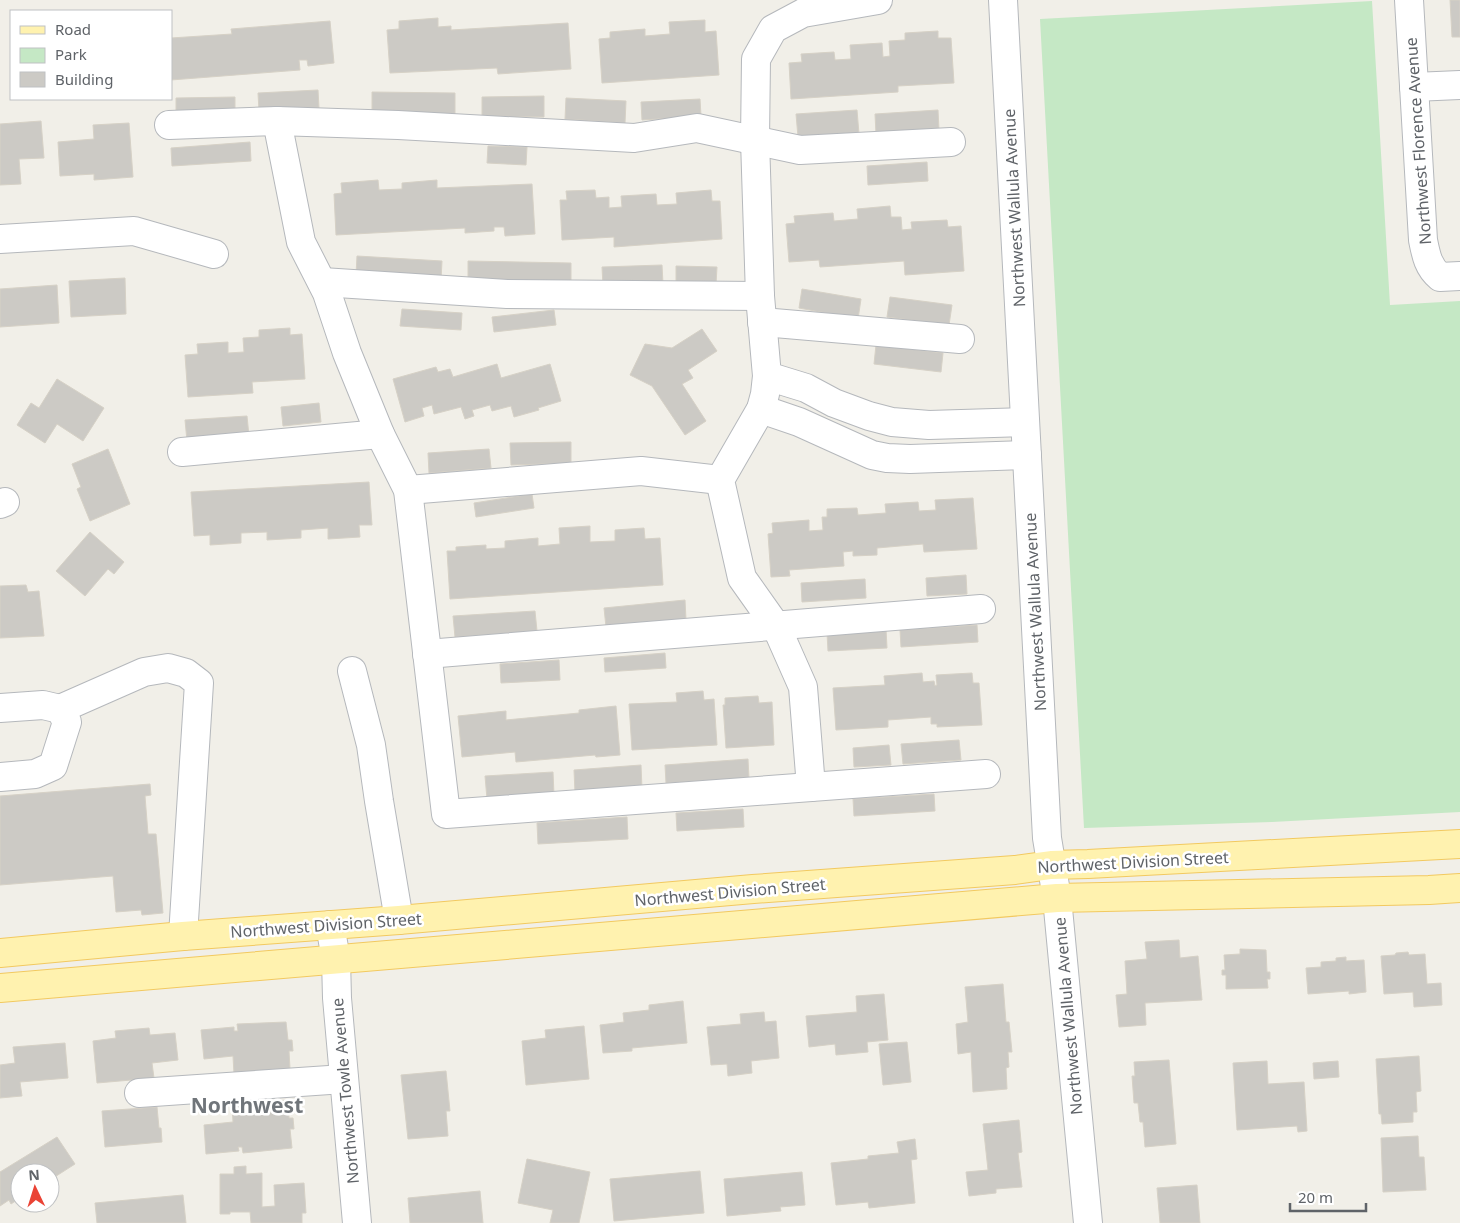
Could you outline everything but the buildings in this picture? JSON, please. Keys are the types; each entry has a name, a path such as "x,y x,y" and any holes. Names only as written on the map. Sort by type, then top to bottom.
{"main road":[{"name":"Northwest Division Street","path":"0,953 754,889 1015,870 1051,865 1460,844"},
{"name":"Northwest Division Street","path":"0,988 1057,898 1419,891 1460,888"}],"street":[{"path":"811,787 803,687 776,626 742,578 720,480 761,409 767,376 761,309 755,140 756,59 773,29 803,13 878,0"},
{"name":"Northwest Wallula Avenue","path":"1003,0 1048,838 1057,898 1088,1223"},
{"name":"Northwest Florence Avenue","path":"1409,0 1423,240 1428,261 1433,271 1450,276"},
{"path":"1414,87 1460,84"},
{"path":"277,121 301,242 327,293 347,353 380,434 408,490 446,814 986,774"},
{"path":"169,125 277,121 398,125 634,138 697,128 800,150 951,142"},
{"path":"0,239 134,231 214,254"},
{"path":"322,282 761,309 960,339"},
{"path":"767,376 806,388 834,403 869,416 892,422 928,425 1025,422"},
{"path":"761,409 799,422 872,454 887,458 1027,455"},
{"path":"182,452 380,434"},
{"path":"408,490 641,471 720,480"},
{"path":"427,654 981,609"},
{"path":"0,708 43,705 60,709 144,672 168,668 186,673 199,683 183,936"},
{"path":"352,671 371,745 399,920"},
{"path":"0,777 35,774 53,766 66,722 60,709"},
{"name":"Northwest Towle Avenue","path":"330,925 336,959 337,998 357,1223"},
{"path":"139,1093 344,1079"}],"green space":[{"path":"1372,1 1390,305 1460,301 1460,812 1272,822 1084,828 1040,19"}],"district":[{"name":"Northwest","path":"247,1105"}]}
